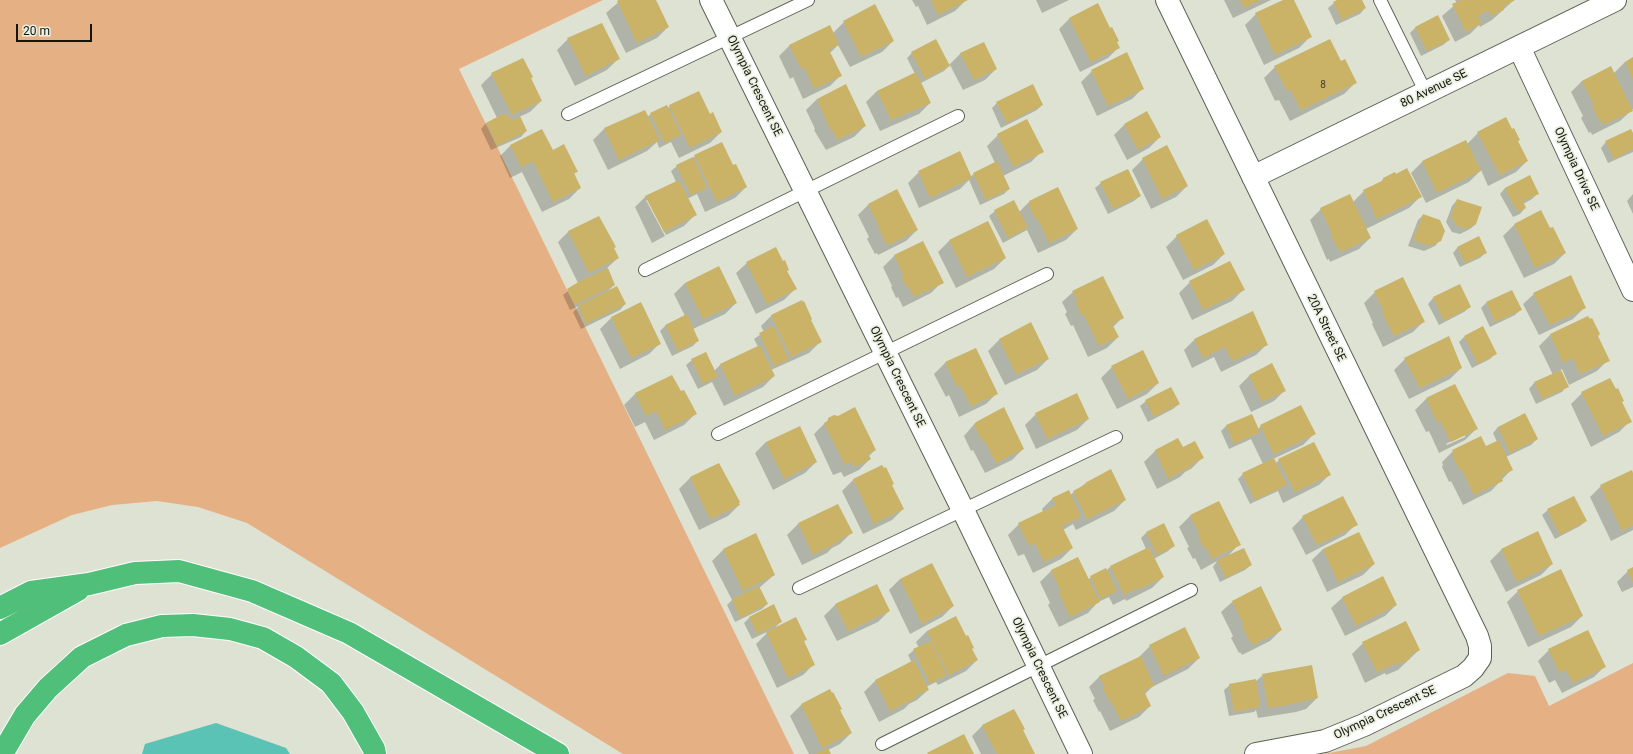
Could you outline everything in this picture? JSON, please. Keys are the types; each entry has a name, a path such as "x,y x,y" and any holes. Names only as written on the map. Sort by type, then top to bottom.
{"highway":[{"path":"0,608 31,592 89,584 134,573 179,571 252,591 349,633 558,754"},
{"path":"0,634 89,584"},
{"path":"2,754 25,715 48,688 82,657 126,635 162,626 193,624 230,629 263,638 296,657 331,683 353,712 374,749 375,754"}],"street":[{"name":"Olympia Crescent SE","path":"711,0 963,510 1081,754"},
{"name":"20A Street SE","path":"1167,0 1477,636 1480,646 1480,658"},
{"name":"80 Avenue SE","path":"1253,177 1519,47 1601,3"},
{"name":"Olympia Drive SE","path":"1519,47 1633,290"},
{"name":"Olympia Crescent SE","path":"1256,754 1325,741 1364,725 1464,676 1473,668 1480,658"}],"lane":[{"path":"568,114 808,0"},
{"path":"1380,0 1426,93"},
{"path":"645,270 958,116"},
{"path":"718,434 1047,274"},
{"path":"799,588 1116,437"},
{"path":"882,744 1191,590"}],"shaded area":[{"path":"0,0 603,0 459,69 794,754 623,754 247,523 198,507 157,501 112,505 72,515 0,548"},
{"path":"1633,663 1633,754 1324,754 1366,746 1508,673 1535,676 1549,706"}],"water":[{"path":"216,723 286,748 290,754 142,754 145,744"}],"building":[{"path":"656,0 669,27 637,43 617,1"},
{"path":"931,0 968,0 938,15"},
{"path":"1240,0 1261,0 1244,8"},
{"path":"1283,0 1294,0 1312,37 1275,55 1255,13"},
{"path":"1337,0 1362,0 1366,8 1342,20 1333,2"},
{"path":"1461,0 1515,0 1503,7 1504,10 1491,16 1488,10 1478,16 1482,23 1466,32 1452,4"},
{"path":"1098,3 1110,28 1112,27 1119,41 1117,42 1120,48 1091,62 1069,18"},
{"path":"875,4 894,41 861,57 843,21"},
{"path":"1438,15 1450,40 1427,51 1415,27"},
{"path":"602,23 620,59 586,76 567,38"},
{"path":"830,25 839,45 829,50 842,76 814,89 804,67 801,69 789,45"},
{"path":"936,39 950,66 925,79 911,52"},
{"path":"1330,39 1341,61 1345,59 1357,83 1301,110 1290,89 1287,91 1274,66"},
{"path":"984,42 997,69 974,80 960,53"},
{"path":"1127,52 1144,89 1108,106 1091,70"},
{"path":"1633,57 1633,79 1625,62"},
{"path":"523,58 533,77 531,78 542,101 512,115 491,73"},
{"path":"1611,66 1633,111 1603,125 1592,106 1594,105 1582,81"},
{"path":"916,72 931,103 891,120 877,91"},
{"path":"846,84 866,126 837,140 832,129 830,130 817,99"},
{"path":"1033,84 1043,105 1007,123 996,102"},
{"path":"699,91 710,114 713,112 722,132 690,148 669,105"},
{"path":"667,105 681,135 665,143 650,113"},
{"path":"645,110 660,140 619,160 604,128"},
{"path":"1147,111 1161,137 1138,150 1124,124"},
{"path":"503,114 508,114 511,121 520,116 527,131 497,146 486,123"},
{"path":"1506,117 1520,140 1518,141 1528,161 1500,175 1477,132"},
{"path":"1027,119 1044,152 1013,167 997,134"},
{"path":"542,129 553,150 564,144 578,172 574,173 581,188 553,202 533,161 521,167 510,145"},
{"path":"1631,129 1633,133 1633,149 1614,159 1605,141"},
{"path":"1466,140 1481,171 1437,193 1422,161"},
{"path":"722,142 733,165 736,164 747,187 717,202 694,155"},
{"path":"1167,145 1188,186 1162,199 1142,158"},
{"path":"960,151 972,178 930,198 918,171"},
{"path":"693,157 707,188 691,195 676,165"},
{"path":"997,161 1010,189 986,200 973,173"},
{"path":"1407,168 1422,197 1377,219 1363,190 1384,180 1383,178 1395,172 1396,174"},
{"path":"1128,169 1141,196 1113,209 1100,182"},
{"path":"1530,175 1539,194 1523,201 1526,208 1518,212 1505,188"},
{"path":"679,180 697,215 664,232 645,196"},
{"path":"1058,187 1078,229 1049,243 1038,219 1036,220 1028,204 1030,203 1029,201"},
{"path":"897,189 918,230 889,245 888,243 886,244 868,204"},
{"path":"1350,194 1371,238 1341,252 1330,233 1332,233 1320,208"},
{"path":"1457,199 1482,207 1476,224 1467,229 1457,226 1451,216"},
{"path":"1014,200 1028,228 1008,238 994,210"},
{"path":"1541,210 1550,228 1553,227 1566,253 1535,268 1514,224"},
{"path":"1423,214 1440,220 1445,231 1441,241 1430,246 1413,240"},
{"path":"599,216 616,247 614,248 619,258 589,273 568,231"},
{"path":"1207,219 1225,254 1194,270 1176,235"},
{"path":"988,221 1006,258 967,277 949,240"},
{"path":"1479,236 1487,253 1465,263 1457,247"},
{"path":"923,241 944,283 914,297 909,287 907,288 901,275 903,274 894,255"},
{"path":"776,247 783,261 785,260 789,270 787,271 797,289 767,304 746,262"},
{"path":"1230,261 1245,290 1203,310 1189,281"},
{"path":"719,266 737,303 703,319 685,283"},
{"path":"608,268 615,285 575,305 567,289"},
{"path":"1571,275 1586,308 1550,325 1533,293"},
{"path":"1103,276 1124,318 1112,324 1119,337 1099,346 1084,315 1082,316 1075,302 1078,301 1072,291"},
{"path":"1403,277 1425,322 1394,336 1382,313 1384,312 1374,291"},
{"path":"1460,284 1471,307 1444,321 1433,297"},
{"path":"617,286 626,304 586,324 578,306"},
{"path":"1512,290 1522,310 1495,322 1486,302"},
{"path":"802,300 803,302 804,301 812,319 811,320 822,342 791,357 771,315"},
{"path":"641,302 661,344 631,358 611,317"},
{"path":"1253,311 1268,345 1232,361 1225,347 1203,358 1194,339"},
{"path":"687,314 699,341 678,351 665,325"},
{"path":"1588,316 1590,319 1592,318 1600,334 1598,336 1610,361 1580,374 1573,358 1563,363 1550,334"},
{"path":"1031,322 1049,359 1016,374 999,339"},
{"path":"774,326 789,360 774,366 759,333"},
{"path":"1483,326 1497,354 1478,364 1464,336"},
{"path":"1449,336 1462,368 1420,388 1404,358"},
{"path":"760,345 775,376 735,396 720,364"},
{"path":"976,348 998,394 971,406 960,385 957,387 945,362"},
{"path":"1143,350 1159,383 1128,399 1111,366"},
{"path":"706,352 718,377 703,384 691,359"},
{"path":"1272,363 1286,391 1262,402 1249,375"},
{"path":"1561,370 1569,387 1542,399 1534,382"},
{"path":"672,375 681,391 684,390 697,414 665,430 656,411 646,416 635,393"},
{"path":"1610,378 1616,389 1618,388 1624,401 1622,402 1632,422 1603,436 1581,392"},
{"path":"1455,384 1478,429 1451,442 1440,421 1437,422 1426,398"},
{"path":"1171,387 1180,404 1154,417 1145,400"},
{"path":"1077,393 1089,419 1047,439 1035,413"},
{"path":"1301,405 1316,434 1274,454 1260,425"},
{"path":"855,407 876,450 868,454 871,459 855,467 852,462 845,465 824,423 828,421 828,418 834,415 838,416"},
{"path":"1004,407 1024,449 996,463 974,425 976,422"},
{"path":"1525,413 1538,439 1510,453 1498,427"},
{"path":"1252,414 1260,432 1234,444 1226,425"},
{"path":"800,426 817,462 784,479 766,442"},
{"path":"1481,436 1486,446 1499,440 1513,470 1501,476 1503,481 1474,495 1462,470 1460,471 1452,455 1454,454 1452,450"},
{"path":"1178,438 1183,447 1195,441 1204,458 1191,464 1192,466 1168,479 1155,450"},
{"path":"1314,442 1331,475 1295,492 1278,459"},
{"path":"1274,458 1287,485 1255,500 1242,473"},
{"path":"719,463 740,502 740,505 710,519 690,477"},
{"path":"882,465 884,468 886,467 894,484 892,485 904,509 874,524 853,479"},
{"path":"1111,469 1126,500 1087,519 1073,491"},
{"path":"1632,470 1633,525 1622,531 1600,485"},
{"path":"1069,490 1081,517 1062,526 1073,548 1044,562 1035,543 1029,546 1018,523 1056,505 1052,498"},
{"path":"1343,496 1358,525 1317,545 1302,516"},
{"path":"1574,496 1587,521 1560,535 1547,509"},
{"path":"1219,501 1241,545 1212,559 1198,536 1200,535 1190,515"},
{"path":"838,504 853,533 813,555 798,523"},
{"path":"1164,523 1175,546 1157,555 1146,532"},
{"path":"1538,531 1553,564 1517,582 1501,549"},
{"path":"1359,532 1375,564 1338,582 1323,549"},
{"path":"756,533 775,575 743,591 723,549"},
{"path":"1149,547 1164,577 1124,595 1110,566"},
{"path":"1244,548 1252,565 1226,578 1217,560"},
{"path":"1078,557 1100,602 1070,617 1059,593 1061,592 1051,570"},
{"path":"932,563 954,606 922,624 900,579"},
{"path":"1633,567 1633,582 1627,570"},
{"path":"1106,568 1117,591 1101,599 1090,576"},
{"path":"1561,569 1583,616 1539,636 1517,590"},
{"path":"1383,576 1397,605 1356,626 1342,597"},
{"path":"877,584 890,611 848,631 835,604"},
{"path":"759,586 768,604 740,618 732,599"},
{"path":"1261,586 1282,630 1253,645 1242,626 1244,625 1232,601"},
{"path":"774,604 782,622 757,634 749,617"},
{"path":"956,616 966,636 968,635 974,648 972,649 978,660 949,675 927,631"},
{"path":"796,617 807,640 804,641 815,665 788,678 766,632"},
{"path":"1406,621 1420,650 1409,656 1410,659 1397,665 1396,663 1377,672 1362,642"},
{"path":"1185,627 1200,658 1164,676 1149,645"},
{"path":"1588,630 1606,667 1573,683 1566,670 1560,673 1548,649"},
{"path":"931,641 947,675 930,684 913,649"},
{"path":"1141,656 1154,686 1144,691 1151,706 1121,721 1103,689 1105,688 1099,676"},
{"path":"914,660 929,690 915,696 916,698 890,711 875,680"},
{"path":"1312,665 1318,698 1268,708 1262,674"},
{"path":"1256,679 1260,707 1234,712 1229,684"},
{"path":"830,689 842,709 840,710 852,733 822,748 801,704"},
{"path":"1014,709 1025,729 1023,730 1035,754 997,754 982,725"},
{"path":"964,734 974,754 927,753"},
{"path":"828,748 831,754 815,754"}]}
